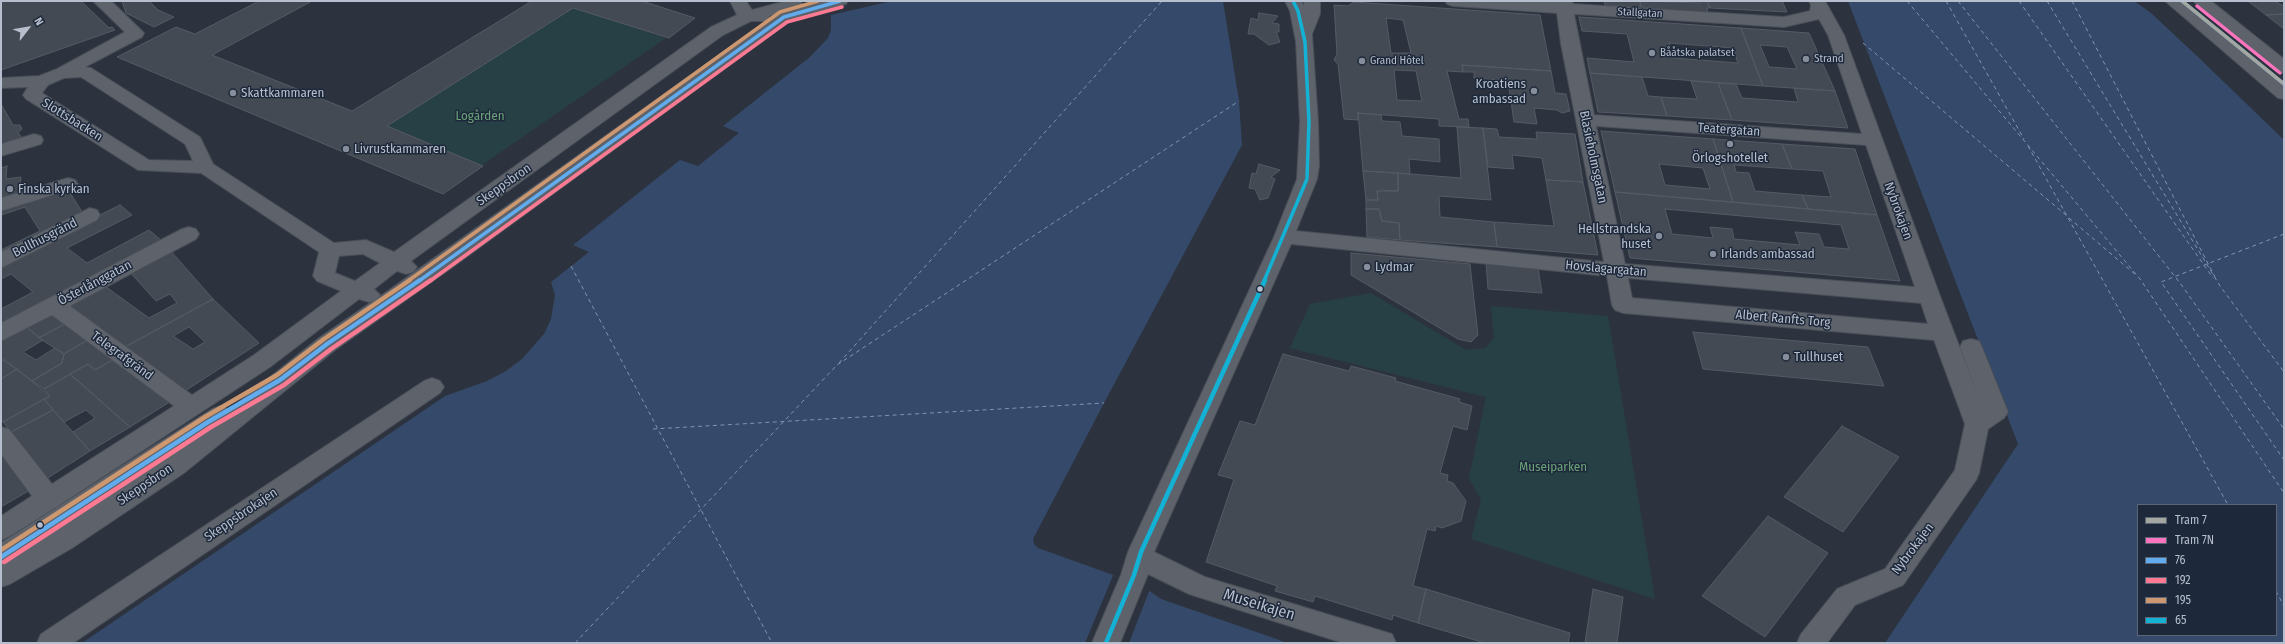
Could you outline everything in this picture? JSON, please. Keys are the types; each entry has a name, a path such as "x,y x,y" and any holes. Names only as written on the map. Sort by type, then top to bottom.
{"street":[{"path":"62,73 136,33 101,1"},
{"path":"1106,643 1136,566 1284,237 1303,190 1309,166 1309,122 1304,34 1298,11 1293,1"},
{"path":"1304,34 1312,14 1312,1"},
{"name":"Stallgatan","path":"1453,1 1564,5 1784,22 1818,14 1818,4"},
{"path":"2173,1 2284,94"},
{"path":"2182,1 2284,84"},
{"path":"2201,1 2284,68"},
{"path":"2217,1 2284,54"},
{"name":"Skeppsbron","path":"1,548 200,418 262,361 395,262 717,31 743,8 780,8 832,3"},
{"name":"Nybrokajen","path":"1811,643 1846,597 1894,577 1967,473 1976,424 1928,296 1836,35 1818,4"},
{"name":"Blasieholmsgatan","path":"1564,5 1568,33 1623,305"},
{"name":"Skeppsbron","path":"1,576 63,540 174,466 327,344 424,277 780,8"},
{"name":"Slottsbacken","path":"85,72 193,141 205,167 146,166 32,95 41,81 62,73 85,72"},
{"path":"1,83 41,81"},
{"name":"Teatergatan","path":"1586,120 1873,140"},
{"path":"1,150 34,140"},
{"path":"205,167 330,250 366,247 424,277"},
{"path":"1,205 68,184"},
{"name":"Bollhusgränd","path":"1,261 90,215"},
{"name":"Österlånggatan","path":"1,333 188,234"},
{"name":"Hovslagargatan","path":"1284,237 1352,246 1928,296"},
{"path":"330,250 324,276 387,303"},
{"name":"Telegrafgränd","path":"52,305 188,404"},
{"name":"Albert Ranfts Torg","path":"1623,305 1943,333"},
{"path":"1971,347 1996,412 1976,424"},
{"name":"Skeppsbron","path":"1,529 49,499 188,404 262,361"},
{"name":"Skeppsbron","path":"1,557 208,422 280,380"},
{"name":"Skeppsbrokajen","path":"51,643 432,386"},
{"path":"1,436 49,499"},
{"name":"Museikajen","path":"1136,566 1382,643"}],"green space":[{"name":"Logården","path":"573,8 666,38 482,165 387,126"},
{"name":"Museiparken","path":"1371,293 1466,350 1485,348 1494,338 1491,306 1608,316 1655,599 1471,539 1481,500 1469,478 1486,397 1290,348 1310,304"}],"water":[{"path":"821,1 1223,1 1239,101 1242,145 1033,539 1034,544 1038,548 1141,585 1161,599 1288,643 82,643 445,396 487,381 506,371 522,359 544,334 551,319 555,295 551,282 589,252 573,245 680,160 698,166 739,133 723,126 810,57 828,38 831,30 831,15"},
{"path":"1848,1 2134,1 2151,13 2284,140 2284,643 1885,643 2018,444"}],"pier":[{"path":"821,1 892,1 831,15"},
{"path":"1114,573 1142,583 1150,589 1129,643 1085,643"}],"building":[{"path":"1,1 81,1 109,28 112,27 115,30 1,70"},
{"path":"122,1 149,1 158,10 174,17 154,27 126,13"},
{"path":"259,1 312,1 212,55 352,111 532,1 642,1 695,18 669,38 573,8 387,126 483,166 443,194 117,57 176,27 195,34"},
{"path":"1604,1 1640,1 1641,7 1605,5"},
{"path":"1640,1 1700,3 1699,1 1707,1 1710,8 1707,8 1708,12 1669,10 1641,7"},
{"path":"1707,1 1782,1 1787,12 1710,8"},
{"path":"2248,1 2274,1 2284,6 2284,14 2266,15"},
{"name":"Grand Hôtel","path":"1354,2 1540,15 1551,71 1462,65 1463,72 1447,71 1459,119 1468,119 1469,127 1439,126 1439,119 1358,113 1358,120 1344,119 1338,64 1334,60 1337,54 1334,5 1348,6","holes":["1386,18 1403,20 1411,53 1391,53","1394,70 1416,71 1422,101 1397,100"]},
{"path":"1259,13 1278,16 1272,23 1279,24 1279,32 1276,32 1280,42 1269,45 1254,34 1248,34 1251,18 1258,20"},
{"path":"2284,14 2284,29 2266,15"},
{"name":"Bååtska palatset","path":"1579,17 1741,28 1763,86 1590,73 1587,58 1634,62 1627,34 1582,31","holes":["1669,43 1733,48 1738,63 1674,58"]},
{"path":"1741,28 1809,33 1835,91 1763,86","holes":["1760,45 1787,47 1797,69 1769,67"]},
{"path":"1462,65 1551,71 1555,93 1566,94 1570,111 1562,113 1557,110 1534,108 1537,124 1514,122 1508,81 1474,78 1474,72 1463,72"},
{"path":"1590,73 1642,77 1648,96 1661,97 1667,116 1598,112"},
{"path":"1691,81 1718,83 1732,120 1667,116 1661,97 1697,99"},
{"path":"1718,83 1736,84 1742,98 1798,102 1794,88 1835,91 1848,128 1732,120"},
{"path":"1,104 13,125 20,125 22,129 18,132 22,139 1,146"},
{"path":"1358,113 1381,115 1382,121 1400,122 1402,136 1439,139 1440,162 1409,159 1410,174 1363,171"},
{"path":"1457,127 1483,128 1491,200 1439,196 1440,217 1494,222 1497,247 1400,240 1399,223 1382,221 1379,209 1366,209 1366,200 1378,200 1377,191 1398,191 1398,173 1461,178"},
{"path":"1483,128 1497,129 1499,137 1537,139 1536,132 1575,134 1583,182 1546,180 1542,158 1512,155 1514,169 1488,167"},
{"path":"1601,131 1713,139 1733,202 1615,192","holes":["1659,164 1703,168 1710,189 1665,185"]},
{"path":"1713,139 1782,144 1792,169 1734,165 1736,172 1749,173 1755,191 1802,195 1808,209 1733,202"},
{"path":"1782,144 1855,149 1877,215 1808,209 1802,195 1831,197 1823,171 1792,169"},
{"path":"1259,164 1280,170 1271,177 1275,179 1268,198 1260,200 1255,189 1249,188 1252,173 1256,174"},
{"name":"Finska kyrkan","path":"7,166 6,179 21,177 18,199 1,203 1,168"},
{"path":"1363,171 1398,173 1398,191 1377,191 1378,200 1366,200"},
{"path":"1546,180 1583,182 1598,255 1497,247 1494,222 1554,226"},
{"path":"67,188 84,215 1,257 1,250 40,231 25,207 1,215 1,207"},
{"name":"Hellstrandska huset","path":"1615,192 1877,215 1900,281 1630,258","holes":["1665,209 1841,225 1849,249 1824,247 1819,234 1795,232 1800,245 1734,239 1732,229 1710,227 1713,238 1672,234"]},
{"path":"120,205 132,215 67,248 87,263 149,230 162,241 1,323 1,309 33,292 11,274 1,279 1,264"},
{"path":"1366,209 1379,209 1382,221 1399,223 1400,240 1367,237"},
{"path":"169,249 213,299 125,347 65,303 102,284 149,318 177,303 170,294 156,301 128,270"},
{"path":"1351,253 1470,264 1478,335 1471,342 1458,339 1351,275"},
{"path":"1486,263 1538,268 1542,293 1488,289"},
{"path":"213,299 259,343 185,391 125,347","holes":["189,327 205,342 193,349 173,336"]},
{"path":"52,310 68,322 39,338 24,325"},
{"path":"68,322 89,339 64,354 39,338"},
{"path":"24,325 43,340 23,352 36,360 55,348 64,354 62,363 32,381 1,358 1,338"},
{"name":"Tullhuset","path":"1693,332 1868,347 1884,386 1703,369"},
{"path":"89,339 116,358 95,370 88,364 44,389 32,381 62,363 64,354"},
{"path":"1283,354 1349,371 1351,366 1396,378 1395,381 1460,399 1459,402 1472,406 1467,430 1453,426 1440,473 1448,475 1447,481 1453,483 1466,501 1461,521 1442,528 1436,526 1435,531 1427,529 1413,586 1426,589 1418,623 1393,615 1392,620 1315,596 1313,602 1275,591 1277,586 1206,562 1234,479 1218,475 1240,421 1255,425"},
{"path":"116,358 171,401 130,427 70,374 88,364 95,370"},
{"path":"4,360 17,369 1,379 1,362"},
{"path":"17,369 50,396 3,422 1,419 1,379"},
{"path":"70,374 130,427 90,451 73,432 95,418 86,410 64,422 44,399 50,396 44,389"},
{"path":"44,399 53,410 11,432 3,422"},
{"path":"53,410 90,451 46,479 11,432"},
{"path":"1842,426 1899,457 1843,532 1784,497"},
{"path":"1,452 30,490 1,507"},
{"path":"1768,516 1828,553 1765,637 1702,596"},
{"path":"1426,589 1570,633 1568,643 1485,643 1418,623"},
{"path":"1593,589 1623,597 1617,643 1585,643"}],"ferry route":[{"path":"839,363 1162,1"},
{"path":"1907,1 2140,279 2284,493"},
{"path":"1946,1 2024,139"},
{"path":"1958,1 2175,277"},
{"path":"2019,1 2204,265"},
{"path":"2047,1 2207,264"},
{"path":"2072,1 2208,264"},
{"path":"1863,43 2067,216"},
{"path":"784,421 837,365 1239,101"},
{"path":"2028,146 2067,216"},
{"path":"2067,216 2227,504"},
{"path":"2069,218 2137,276"},
{"path":"2208,264 2284,234"},
{"path":"2207,264 2220,286 2284,372"},
{"path":"2208,264 2215,277"},
{"path":"2175,277 2204,265"},
{"path":"2204,265 2213,278"},
{"path":"571,266 658,429"},
{"path":"2175,277 2284,429"},
{"path":"2175,277 2161,282 2284,460"},
{"path":"784,421 1104,403"},
{"path":"658,429 784,421"},
{"path":"701,509 784,421"},
{"path":"653,429 658,429"},
{"path":"658,429 701,509"},
{"path":"575,643 701,509"},
{"path":"701,509 772,643"},
{"path":"2277,593 2284,606"}],"tram line":[{"name":"7","path":"2182,1 2284,84"},
{"name":"7N","path":"2197,6 2280,73"}],"transit line":[{"name":"195","path":"1,550 205,417 277,375 324,339 444,256 780,12 818,1"},
{"name":"76","path":"1,557 208,422 280,380 327,344 447,261 784,17 840,1"},
{"name":"65","path":"1106,643 1134,575 1141,552 1284,237 1307,179 1309,122 1305,42 1298,11 1293,1"},
{"name":"76","path":"2182,1 2284,84"},
{"name":"192","path":"4,562 211,427 284,385 331,349 451,266 787,22 842,7"}],"place":[{"name":"Bååtska palatset","path":"1652,53"},
{"name":"Strand","path":"1806,59"},
{"name":"Grand Hôtel","path":"1362,61"},
{"name":"Kroatiens ambassad","path":"1534,91"},
{"name":"Skattkammaren","path":"233,93"},
{"name":"Örlogshotellet","path":"1730,144"},
{"name":"Livrustkammaren","path":"346,149"},
{"name":"Finska kyrkan","path":"10,189"},
{"name":"Hellstrandska huset","path":"1659,236"},
{"name":"Irlands ambassad","path":"1713,254"},
{"name":"Lydmar","path":"1367,267"},
{"name":"Tullhuset","path":"1786,357"}]}
